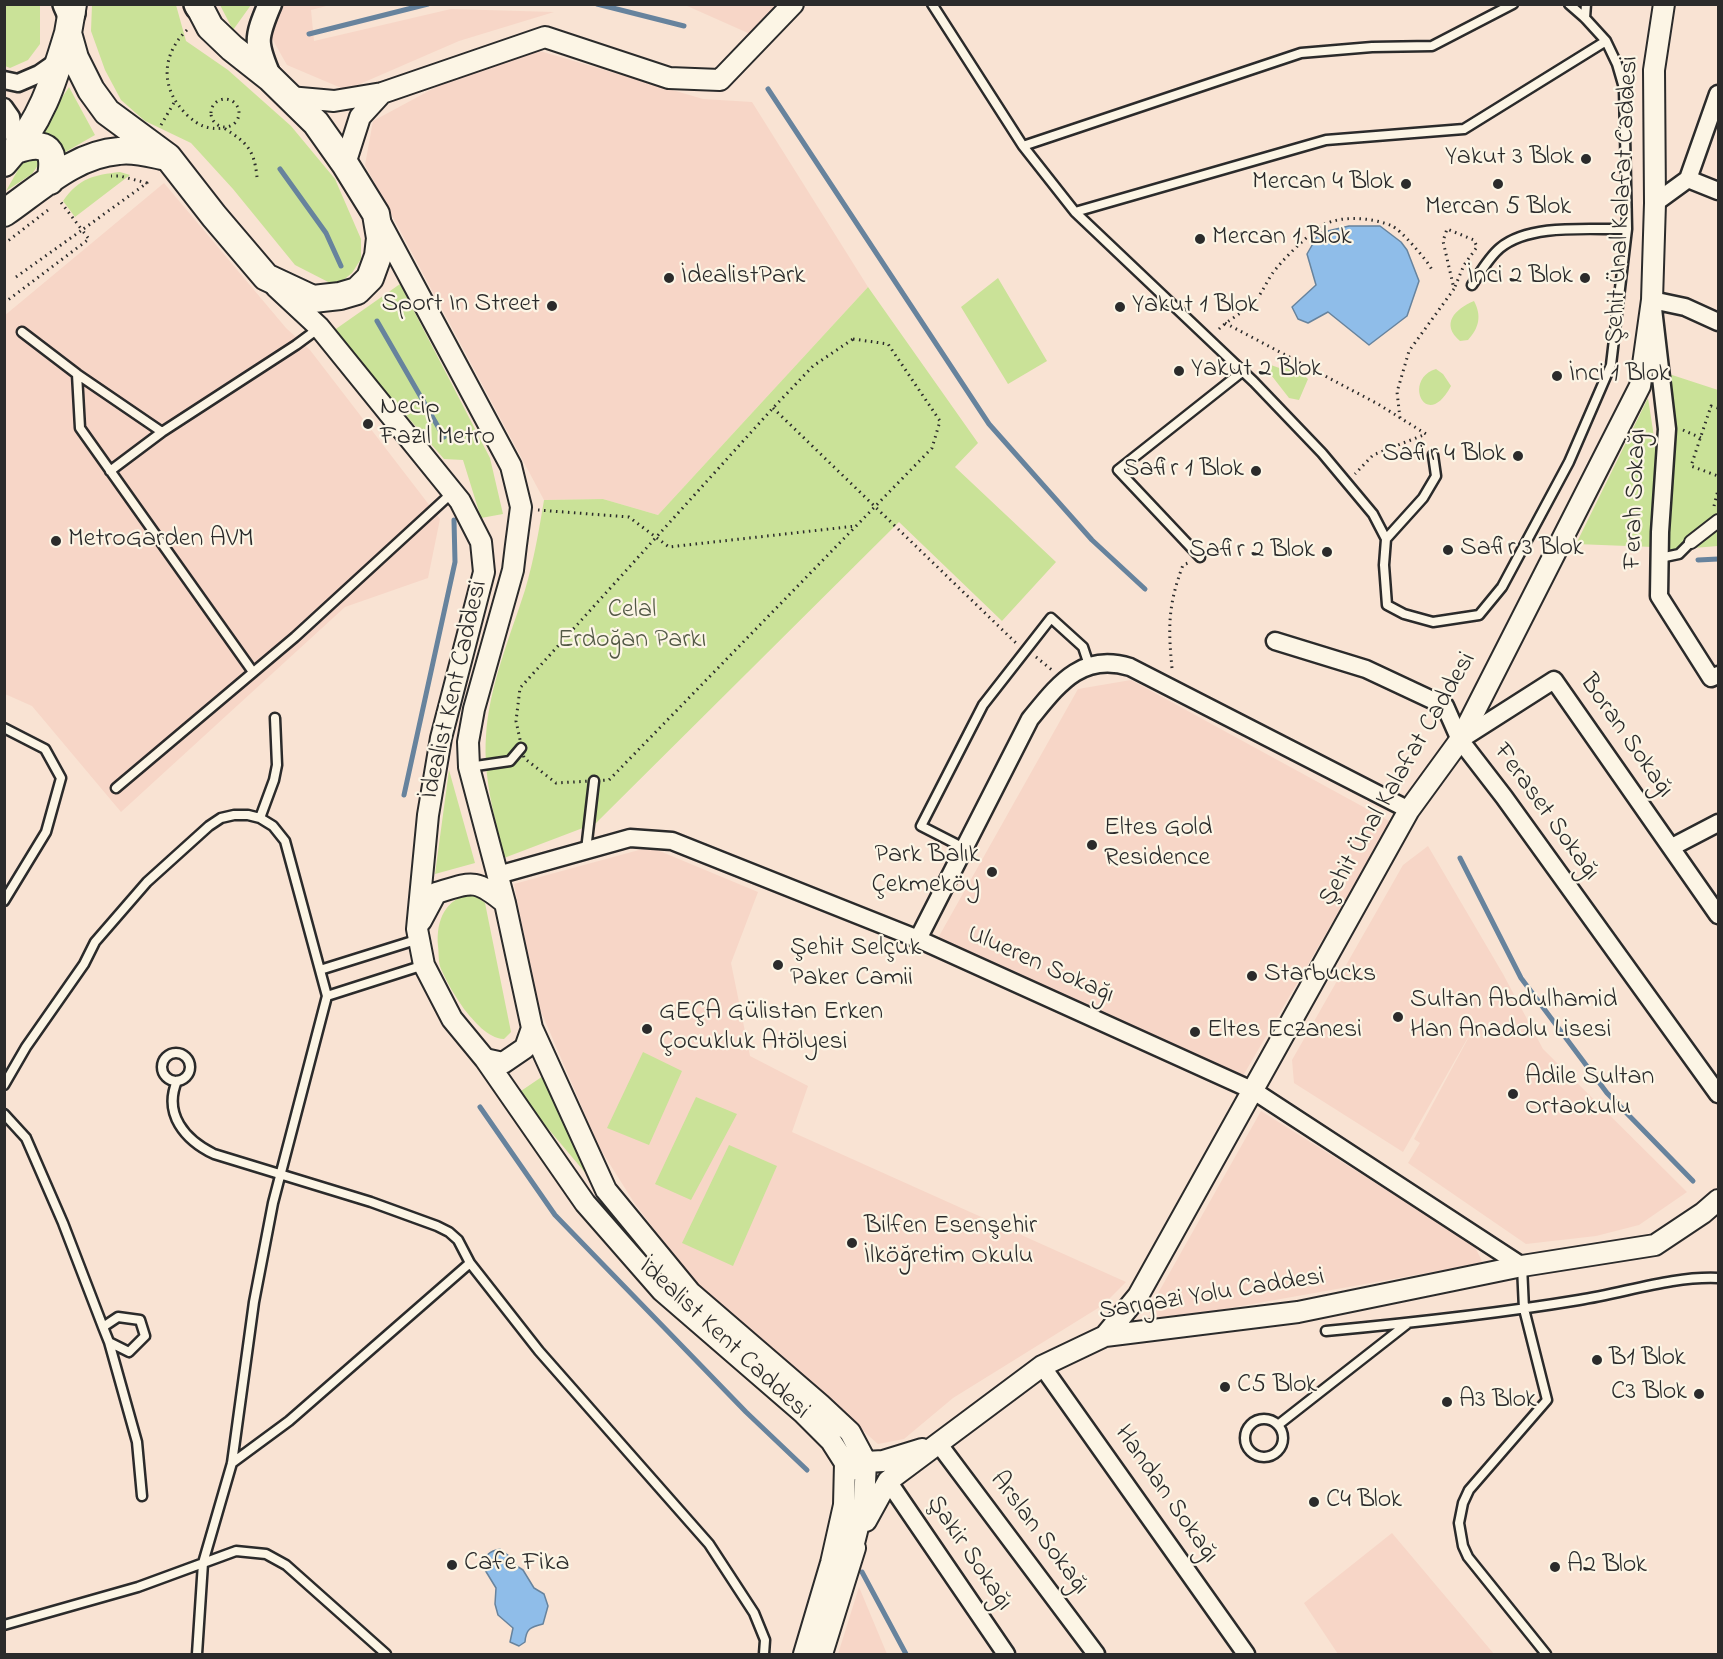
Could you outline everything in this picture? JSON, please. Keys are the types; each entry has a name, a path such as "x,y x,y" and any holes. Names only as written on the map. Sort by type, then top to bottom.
{"main road":[{"path":"270,4 260,28 258,50 270,78"},
{"name":"İdealist Kent Caddesi","path":"70,14 75,58 91,90 107,112 159,151 266,277 313,299 340,296 357,291 370,278 378,256 380,237 376,214 316,123 270,78 210,27 200,8"},
{"path":"10,156 36,121 56,75 70,14"},
{"path":"10,156 33,144 43,145 51,154 58,189"},
{"path":"4,213 58,189 70,166 118,150 159,151"}],"street":[{"path":"289,97 334,101 382,93 545,37 669,78 720,80 793,4"},
{"name":"Şehit Ünal Kalafat Caddesi","path":"1106,1335 1138,1296 1409,810 1460,740 1640,386 1652,300 1655,203 1654,70 1664,4"},
{"path":"4,80 18,83 39,74 60,60"},
{"path":"345,164 360,117 382,93"},
{"path":"1655,203 1688,179 1719,94"},
{"path":"4,107 11,117 10,156"},
{"path":"1688,179 1719,192"},
{"name":"İdealist Kent Caddesi","path":"376,214 511,466 521,508 513,570 474,709 468,742 469,767 505,903 532,1028 606,1190 690,1292 850,1432 866,1462"},
{"name":"İdealist Kent Caddesi","path":"266,277 319,327 453,492 481,542 484,572 441,738 428,815 420,879 418,934 424,965 452,1019 485,1059 585,1203 662,1292 803,1413 831,1441 845,1463 844,1505 831,1563 804,1654"},
{"path":"1652,300 1685,307 1719,322"},
{"name":"Ferah Sokağı","path":"1652,300 1667,429 1659,596 1711,678 1719,675"},
{"path":"1691,542 1715,516"},
{"name":"Feraset Sokağı","path":"1275,641 1366,669 1445,706 1460,740 1504,797 1719,1094"},
{"path":"918,939 1030,719 1066,680 1089,665 1102,662 1117,663 1173,688 1409,810"},
{"name":"Boran Sokağı","path":"1460,740 1554,680 1719,915"},
{"path":"1672,847 1719,823"},
{"name":"Ulueren Sokağı","path":"498,876 630,838 672,841 918,939 1254,1091 1522,1266"},
{"path":"418,934 436,893 468,883 486,887 505,903"},
{"path":"485,1059 502,1063 525,1048 532,1028"},
{"name":"Sarıgazi Yolu Caddesi","path":"822,1654 850,1559 869,1511 888,1481 1042,1366 1106,1335 1298,1312 1522,1266 1655,1245 1719,1200"},
{"name":"Handan Sokağı","path":"1042,1366 1246,1654"},
{"path":"844,1505 850,1478 866,1462 883,1461 939,1443"},
{"name":"Arslan Sokağı","path":"939,1443 1096,1654"},
{"path":"850,1559 864,1503 866,1462"},
{"name":"Şakir Sokağı","path":"888,1481 1006,1654"}],"lane":[{"path":"932,4 1023,146 1075,212 1243,371 1322,453 1373,514 1386,539 1384,565 1387,605 1404,614 1433,622 1479,615 1502,587 1569,462 1611,365 1627,229 1624,88 1617,63 1606,41 1569,4"},
{"path":"1023,146 1301,53 1372,47 1432,46 1513,4"},
{"path":"1585,18 1586,4"},
{"path":"1075,212 1326,140 1464,129 1606,41"},
{"path":"1472,285 1500,248 1525,235 1552,231 1627,229"},
{"path":"110,471 162,432 297,345 319,327"},
{"path":"22,332 77,374 162,432"},
{"path":"1200,557 1118,470 1243,371"},
{"path":"77,374 80,428 253,672"},
{"path":"1386,539 1423,498 1436,476 1433,454"},
{"path":"116,788 295,637 453,492"},
{"path":"1660,558 1679,554 1691,542"},
{"path":"964,848 921,826 983,705 1051,618 1083,647 1089,665"},
{"path":"260,818 277,765 275,718"},
{"path":"4,728 45,749 61,778 46,832 4,901"},
{"path":"469,767 510,761 521,747"},
{"path":"586,850 594,781"},
{"path":"4,1085 26,1047 84,964 95,942 147,882 209,826 222,818 248,815 260,818 273,826 285,841 327,996 273,1203 254,1302 232,1463 202,1563 197,1654"},
{"path":"320,970 418,934"},
{"path":"327,996 424,965"},
{"path":"177,1081 172,1097 174,1114 180,1128 201,1148 371,1202 437,1226 458,1240 470,1263 539,1351 709,1544 754,1613 765,1640 764,1654"},
{"path":"4,1114 26,1138 63,1223 109,1342 137,1442 142,1496"},
{"path":"232,1463 289,1421 470,1263"},
{"path":"1522,1266 1524,1309 1547,1400 1469,1490 1461,1513 1460,1533 1468,1557 1546,1654"},
{"path":"1326,1331 1407,1324 1524,1309 1594,1298 1686,1279 1719,1278"},
{"path":"102,1327 118,1317 140,1320 145,1336 129,1352 109,1342"},
{"path":"1278,1425 1407,1324"},
{"path":"1264,1419 1278,1425 1283,1438 1278,1451 1265,1457 1251,1452 1246,1438 1251,1425 1264,1419"},
{"path":"5,1624 138,1587 236,1551 266,1554 294,1571 386,1654"}],"path":[{"path":"200,8 176,42 168,63 168,91 197,124 213,130 224,128 229,128 237,122 240,113 236,104 223,99 215,103 211,112 213,121 224,128 245,142 255,159 257,177"},
{"path":"159,151 175,101"},
{"path":"16,277 147,183 120,176 102,176"},
{"path":"4,303 89,239 60,201 58,189"},
{"path":"4,244 51,208"},
{"path":"1209,339 1225,323 1253,303 1272,274 1319,227 1338,221 1364,219 1394,226 1427,261 1432,270"},
{"path":"1400,418 1397,392 1409,351 1454,289 1464,265 1477,247 1474,240 1447,229 1443,241 1454,289"},
{"path":"1225,323 1378,404 1426,434 1373,455 1347,482"},
{"path":"853,339 888,344 940,422 932,448 876,506 609,780 556,783 524,758 516,721 520,688 813,366 853,339"},
{"path":"1719,408 1711,406 1691,466 1719,476"},
{"path":"773,408 1014,641 1066,680"},
{"path":"1715,516 1719,490"},
{"path":"521,508 629,517 669,547 856,526"},
{"path":"1173,688 1168,630 1170,611 1183,565 1200,557"}],"shaded area":[{"path":"280,5 330,5 311,10 314,41 451,9 554,12 459,41 346,90 287,65 270,35"},
{"path":"685,5 782,5 757,37"},
{"name":"İdealistPark","path":"516,44 703,99 752,102 868,287 658,515 603,499 544,500 365,165 373,121"},
{"path":"164,183 286,328 310,350 440,519 428,578 345,607 121,812 32,706 5,694 4,316"},
{"path":"1131,680 1391,822 1233,1093 938,938 1078,689"},
{"path":"1428,846 1503,974 1543,1049 1687,1192 1639,1225 1596,1236 1526,1244 1408,1163 1420,1143 1414,1139 1479,1018 1403,1152 1294,1083 1292,1060 1403,865"},
{"path":"650,847 758,892 731,963 750,1056 808,1086 792,1132 1126,1282 1103,1305 953,1398 904,1439 878,1444 697,1285 635,1204 599,1147 537,1002 514,884"},
{"path":"1261,1111 1474,1245 1483,1263 1157,1321 1148,1311"},
{"path":"1392,1533 1494,1654 1338,1654 1304,1603"},
{"path":"859,1587 887,1654 838,1654"}],"green space":[{"path":"220,4 251,5 233,30"},
{"path":"4,5 40,5 40,44 28,60 10,68 5,66"},
{"path":"92,5 176,5 186,41 228,70 291,126 335,179 361,239 361,259 352,273 336,286 295,265 233,189 191,143 145,121 121,100 105,70 91,31"},
{"path":"69,87 95,135 62,154 54,139 39,133"},
{"path":"27,154 37,156 41,161 32,174 6,191"},
{"path":"120,172 130,175 75,217 63,201 75,187 88,179"},
{"path":"998,278 1047,361 1008,384 961,307"},
{"path":"400,284 490,458 503,514 481,518 463,460 444,459 333,331"},
{"name":"Celal Erdoğan Parkı","path":"868,287 978,443 955,467 1056,562 1002,621 899,522 596,823 504,858 486,767 488,717 501,662 528,579 544,500 603,499 658,515"},
{"path":"1474,301 1479,317 1477,326 1468,340 1460,341 1451,329 1452,318 1461,308"},
{"path":"1271,365 1282,369 1294,367 1308,379 1299,400 1289,398 1268,371"},
{"path":"1436,369 1443,374 1451,386 1442,399 1433,405 1426,404 1421,399 1420,382"},
{"path":"1669,374 1718,390 1718,546 1668,550"},
{"path":"1648,398 1656,450 1653,547 1576,544"},
{"path":"449,770 475,863 435,874"},
{"path":"472,893 485,903 511,1032 504,1039 492,1036 472,1019 451,989 439,963 438,937 444,912 455,900"},
{"path":"643,1052 682,1071 649,1145 607,1128"},
{"path":"543,1076 588,1176 518,1093"},
{"path":"696,1097 737,1114 691,1200 655,1184"},
{"path":"729,1145 777,1166 733,1266 682,1243"}],"water":[{"path":"1349,226 1380,226 1401,242 1407,250 1419,281 1407,316 1369,345 1328,312 1308,323 1298,319 1292,307 1316,285 1307,254 1319,233"},
{"path":"500,1549 509,1556 512,1563 523,1570 534,1588 544,1594 548,1606 543,1624 530,1629 526,1634 525,1642 519,1646 510,1642 513,1628 498,1615 495,1604 496,1588 482,1565 488,1554"}],"waterway":[{"path":"309,34 428,4"},
{"path":"597,4 684,26"},
{"path":"768,89 989,424 1092,540 1145,589"},
{"path":"280,169 326,233 341,266"},
{"path":"377,321 444,437"},
{"path":"404,795 455,562 454,520"},
{"path":"1698,560 1718,559"},
{"path":"1460,858 1521,978 1607,1093 1693,1181"},
{"path":"480,1107 555,1215 746,1412 807,1470"},
{"path":"862,1572 906,1654"}],"place":[{"name":"Yakut 3 Blok","path":"1586,159"},
{"name":"Mercan 4 Blok","path":"1406,184"},
{"name":"Mercan 5 Blok","path":"1498,184"},
{"name":"Mercan 1 Blok","path":"1200,239"},
{"name":"İdealistPark","path":"669,278"},
{"name":"İnci 2 Blok","path":"1585,278"},
{"name":"Sport In Street","path":"552,306"},
{"name":"Yakut 1 Blok","path":"1120,307"},
{"name":"Yakut 2 Blok","path":"1179,371"},
{"name":"İnci 1 Blok","path":"1557,376"},
{"name":"Necip Fazıl Metro","path":"368,424"},
{"name":"Safir 4 Blok","path":"1518,456"},
{"name":"Safir 1 Blok","path":"1256,471"},
{"name":"MetroGarden AVM","path":"56,541"},
{"name":"Safir 3 Blok","path":"1448,550"},
{"name":"Safir 2 Blok","path":"1327,552"},
{"name":"Eltes Gold Residence","path":"1092,845"},
{"name":"Park Balık Çekmeköy","path":"992,872"},
{"name":"Şehit Selçuk Paker Camii","path":"778,965"},
{"name":"Starbucks","path":"1252,976"},
{"name":"Sultan Abdulhamid Han Anadolu Lisesi","path":"1398,1017"},
{"name":"GEÇA Gülistan Erken Çocukluk Atölyesi","path":"647,1029"},
{"name":"Eltes Eczanesi","path":"1195,1032"},
{"name":"Adile Sultan Ortaokulu","path":"1513,1094"},
{"name":"Bilfen Esenşehir İlköğretim Okulu","path":"852,1243"},
{"name":"B1 Blok","path":"1597,1360"},
{"name":"C5 Blok","path":"1225,1387"},
{"name":"C3 Blok","path":"1699,1394"},
{"name":"A3 Blok","path":"1447,1402"},
{"name":"C4 Blok","path":"1314,1502"},
{"name":"Cafe Fika","path":"452,1565"},
{"name":"A2 Blok","path":"1555,1567"}]}
